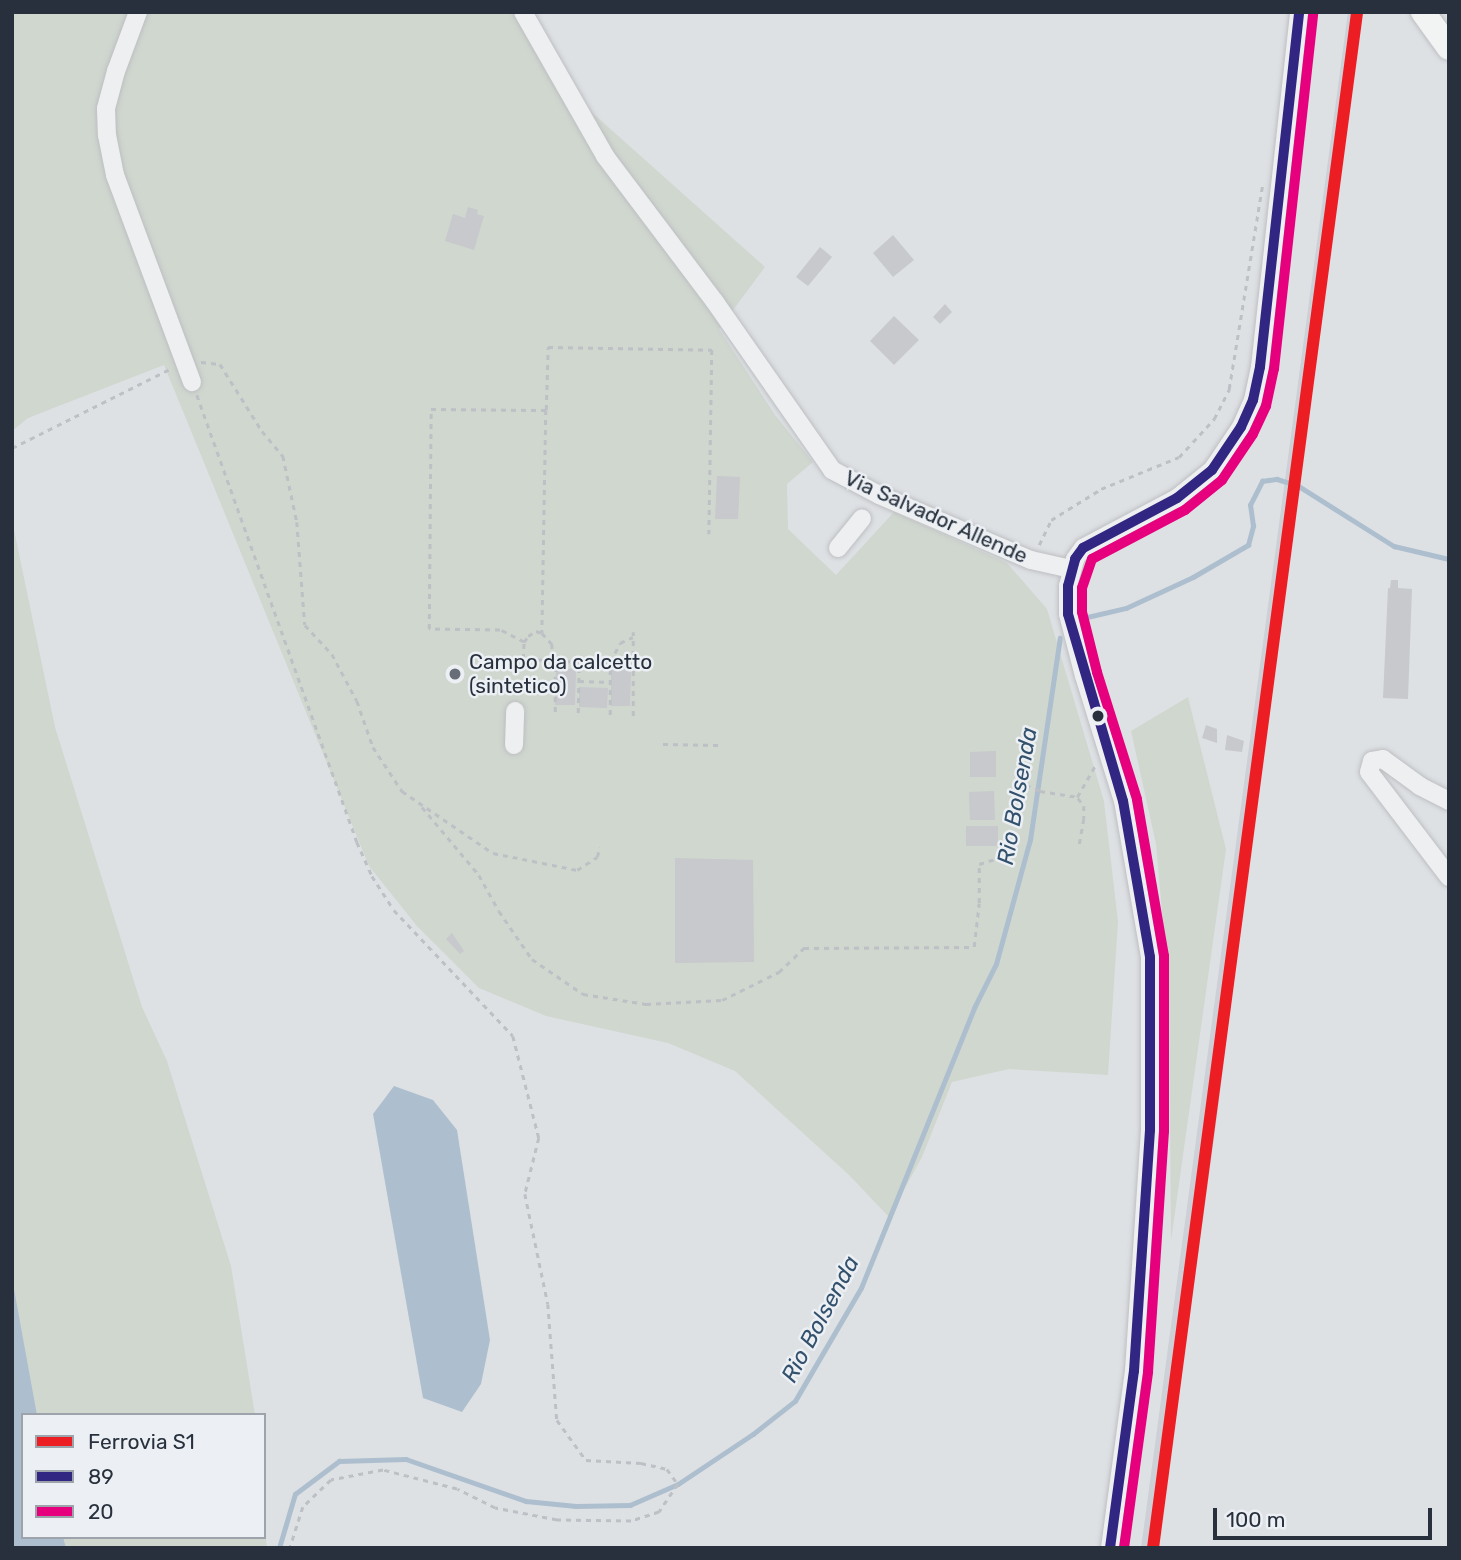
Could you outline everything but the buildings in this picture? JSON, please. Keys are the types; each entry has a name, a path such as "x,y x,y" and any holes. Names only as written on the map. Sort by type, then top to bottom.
{"highway":[{"path":"1423,12 1449,48"}],"street":[{"path":"138,12 116,71 106,109 107,135 115,175 192,382"},
{"name":"Via Salvador Allende","path":"523,12 605,156 715,302 832,470 879,495 1031,560 1071,569"},
{"path":"1110,1548 1134,1371 1152,1065 1150,957 1135,859 1069,614 1071,569 1083,548 1193,486 1212,470 1241,427 1253,400 1260,367 1299,12"},
{"path":"838,548 862,518"},
{"path":"514,745 515,711"},
{"path":"1449,801 1420,786 1383,759 1372,761 1369,772 1449,877"}],"path":[{"path":"1031,560 1051,520 1101,489 1178,457 1214,419 1229,389 1264,178"},
{"path":"542,633 548,347 712,350 709,534"},
{"path":"12,449 184,361 220,364 262,430 283,457 297,522 305,625 332,654 357,701 373,747 402,791 493,853 577,870 597,857 600,847"},
{"path":"192,382 357,842 372,876 394,910 513,1036 539,1138 525,1194 548,1304 557,1420 586,1460 641,1463 667,1469 678,1484 659,1512 631,1521 557,1520 495,1508 457,1489 383,1469 331,1480 303,1507 290,1548"},
{"path":"524,642 500,630 429,629 431,409 546,410"},
{"path":"555,712 554,661 552,644 537,631 528,636 524,642 523,659 554,661 634,663"},
{"path":"610,715 610,662 620,643 633,635 633,716"},
{"path":"578,713 579,661"},
{"path":"579,681 610,682"},
{"path":"663,744 718,745"},
{"path":"1077,797 1106,744"},
{"path":"422,807 479,874 499,911 532,959 583,993 646,1004 722,1000 779,972 804,948 974,947 979,903 979,864 1009,855 1014,803 1026,785 1040,791 1077,797 1084,806 1079,848"}],"shaded area":[{"path":"12,12 529,12 588,109 765,267 719,329 775,415 813,462 787,484 788,529 836,575 894,512 1007,563 1047,609 1104,801 1118,922 1108,1075 1009,1069 952,1082 922,1157 889,1217 849,1175 735,1071 668,1043 546,1016 479,988 417,926 369,866 164,365 28,418 12,431"},
{"path":"1348,12 1362,12 1218,1109 1158,1548 1141,1548"},
{"path":"12,520 55,727 142,1007 167,1061 231,1266 255,1413 21,1413 21,1539 266,1538 267,1548 12,1548"},
{"path":"1188,697 1226,849 1171,1241 1169,992 1156,844 1131,731"}],"water":[{"path":"394,1086 433,1100 457,1130 490,1340 481,1384 462,1412 423,1398 373,1114"},
{"path":"12,1278 37,1413 21,1413 21,1539 64,1539 66,1548 12,1548"}],"waterway":[{"name":"Rio Bolsenda","path":"1083,618 1126,608 1193,577 1248,545 1253,526 1250,505 1262,481 1277,479 1297,485 1394,546 1449,559"},
{"name":"Rio Bolsenda","path":"279,1548 295,1494 339,1461 406,1459 526,1501 576,1506 630,1505 678,1484 753,1434 795,1401 861,1288 974,1008 996,964 1030,840 1060,638"}],"rail line":[{"name":"S1","path":"1153,1548 1357,12"}],"transit line":[{"name":"89","path":"1110,1548 1134,1371 1150,1130 1150,957 1123,801 1068,614 1068,586 1075,559 1083,548 1177,498 1212,470 1241,427 1253,400 1260,367 1299,12"},
{"name":"20","path":"1124,1548 1148,1372 1164,1131 1164,956 1137,799 1097,672 1082,612 1082,588 1092,559 1185,510 1222,480 1253,434 1266,406 1274,369 1313,14"}],"place":[{"name":"Campo da calcetto (sintetico)","path":"455,674"}]}
